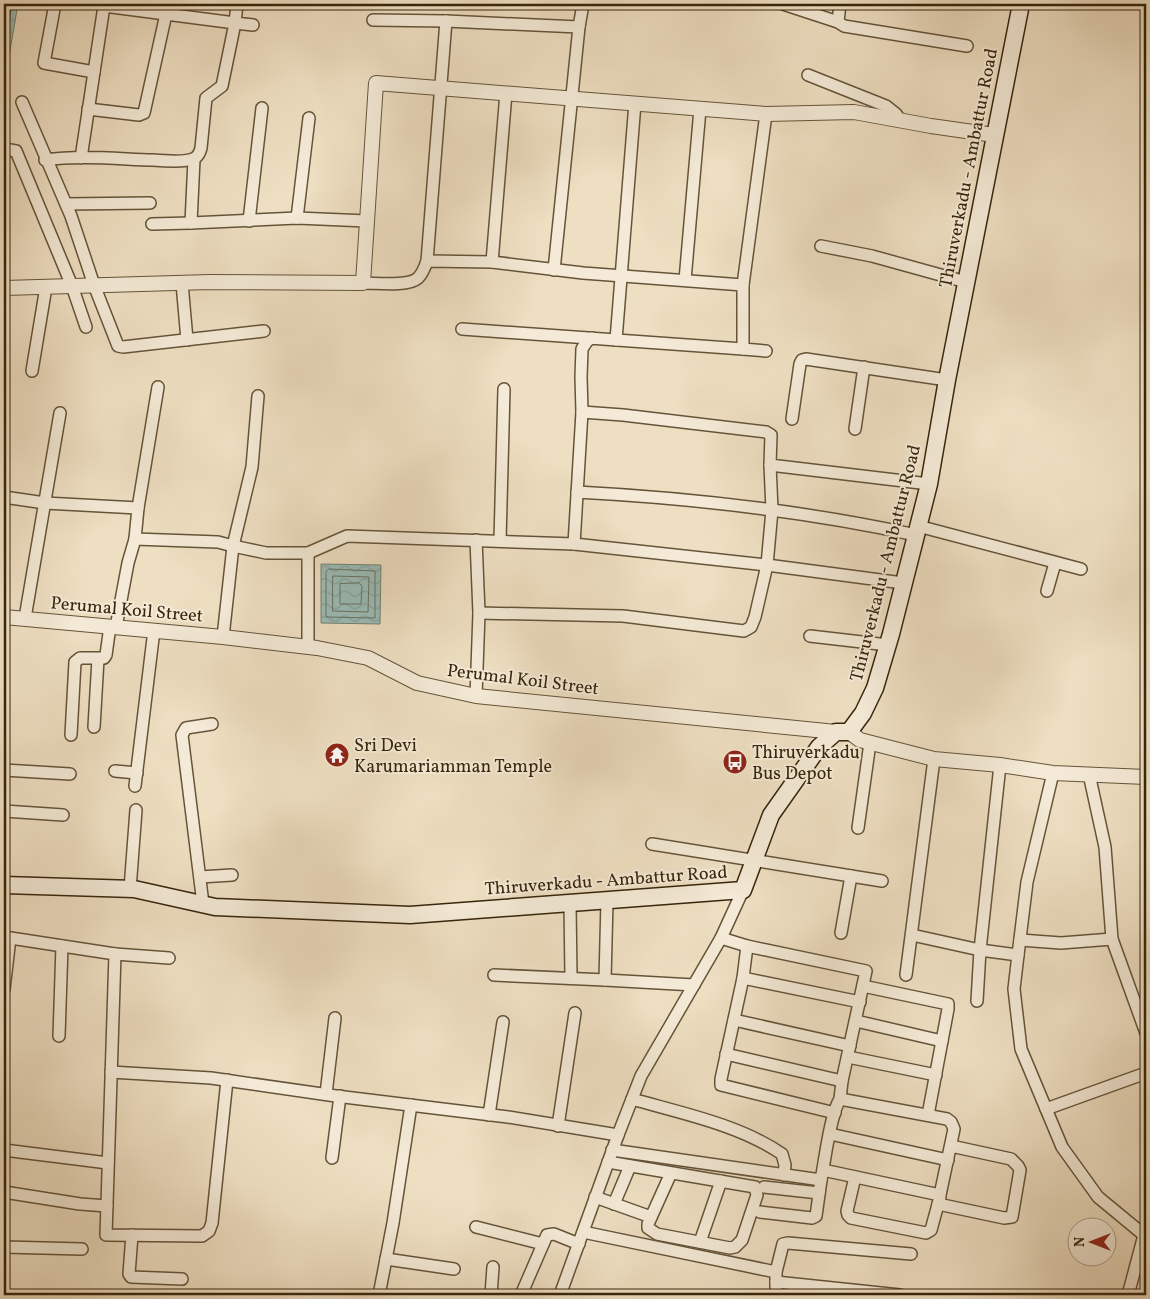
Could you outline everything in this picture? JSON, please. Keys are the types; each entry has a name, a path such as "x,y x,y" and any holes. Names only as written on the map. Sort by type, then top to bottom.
{"main road":[{"name":"Thiruverkadu - Ambattur Road","path":"4,885 130,889 215,907 410,915 743,890 771,815 819,747 843,732 863,714 875,688 888,645 929,484 946,380 1021,4"}],"street":[{"path":"55,4 44,63 94,72"},
{"path":"81,158 94,72 101,4 159,10 253,26"},
{"path":"45,160 59,158 178,161 194,159 199,154 201,148 206,98 222,86 238,4"},
{"path":"554,270 583,4"},
{"path":"838,22 840,4"},
{"path":"788,5 838,22 844,26 967,46"},
{"path":"88,109 139,115 144,113 159,10"},
{"path":"374,20 579,27"},
{"path":"4,288 182,283 406,283 414,281 422,272 427,261 446,21"},
{"path":"808,75 886,106 900,120"},
{"path":"363,283 376,83 766,114 854,112 994,135"},
{"path":"492,262 506,93"},
{"path":"22,102 45,160 66,204 94,285 118,346 264,332"},
{"path":"616,340 635,103"},
{"path":"249,221 262,108"},
{"path":"685,280 700,109"},
{"path":"743,349 743,285 766,114"},
{"path":"297,218 309,118"},
{"path":"4,149 16,150 72,286 86,327"},
{"path":"191,223 194,159"},
{"path":"66,204 150,203"},
{"path":"152,224 297,218 367,221"},
{"path":"821,246 872,256 966,282"},
{"path":"427,261 492,262 622,277 743,285"},
{"path":"182,283 187,340"},
{"path":"32,371 46,287"},
{"path":"462,329 766,351"},
{"path":"574,544 582,412 582,349 592,338"},
{"path":"792,419 802,360 864,367 946,380"},
{"path":"855,429 864,367"},
{"path":"71,735 74,665 80,658 98,659 106,656 134,539 158,387"},
{"path":"500,541 504,389"},
{"path":"223,637 233,546 252,467 258,396"},
{"path":"479,613 623,616 744,631 751,627 755,617 766,565 772,510 771,436 766,432 582,412"},
{"path":"25,618 60,413"},
{"path":"770,465 929,484"},
{"path":"577,492 627,495 772,510 917,530 1081,569"},
{"path":"4,497 45,503 138,508"},
{"path":"134,539 218,542 266,553 308,553 347,536 574,544 766,565 904,583"},
{"path":"476,540 479,613 476,696"},
{"path":"308,553 308,648"},
{"path":"1047,591 1055,563"},
{"name":"Perumal Koil Street","path":"4,617 223,637 368,658 417,683 476,696 843,732"},
{"path":"135,786 154,630"},
{"path":"810,636 888,645"},
{"path":"94,727 98,659"},
{"path":"203,904 182,736 186,728 212,724"},
{"path":"843,732 870,743 934,759 1000,765 1053,773 1146,777"},
{"path":"858,828 870,743"},
{"path":"906,975 934,759"},
{"path":"977,1001 980,950 1000,765"},
{"path":"4,770 70,774"},
{"path":"114,771 137,773"},
{"path":"1053,773 1028,882 1018,955 1014,989 1020,1049 1062,1147 1098,1197 1145,1234 1142,1259 1128,1295"},
{"path":"1089,774 1105,847 1112,939 1146,1033"},
{"path":"130,889 136,810"},
{"path":"4,811 63,815"},
{"path":"652,844 882,880"},
{"path":"200,877 232,875"},
{"path":"841,933 851,876"},
{"path":"560,1295 612,1150 641,1076 721,938 743,890"},
{"path":"605,980 607,901"},
{"path":"570,904 571,978"},
{"path":"912,935 980,950 1018,955"},
{"path":"4,989 7,937 115,954 169,958"},
{"path":"721,938 748,946 866,970 842,1081 840,1099 836,1105 830,1134 816,1216 812,1218 760,1212"},
{"path":"1020,940 1061,943 1112,939"},
{"path":"59,1036 62,946"},
{"path":"748,946 721,1085 835,1113"},
{"path":"115,954 106,1236 202,1236 209,1231 212,1223 227,1080"},
{"path":"494,975 694,985"},
{"path":"743,978 860,1002"},
{"path":"863,986 948,1004 928,1115"},
{"path":"558,1126 575,1013"},
{"path":"326,1094 335,1018"},
{"path":"734,1020 936,1075"},
{"path":"856,1021 942,1042"},
{"path":"489,1115 503,1022"},
{"path":"726,1054 842,1081"},
{"path":"111,1072 227,1080 489,1115 618,1135"},
{"path":"1046,1109 1146,1073"},
{"path":"332,1158 340,1096"},
{"path":"632,1099 741,1132 770,1146 782,1154 785,1165 784,1175"},
{"path":"840,1099 947,1119 951,1122 954,1129 931,1230 926,1233 851,1218 847,1210 855,1177"},
{"path":"379,1295 411,1105"},
{"path":"830,1134 948,1160"},
{"path":"612,1150 784,1175 855,1177 1004,1218 1012,1217 1020,1170 1018,1166 1011,1159 951,1146"},
{"path":"4,1150 108,1163"},
{"path":"608,1162 755,1187 757,1195 742,1240 730,1248 652,1232 648,1228 651,1217 671,1173"},
{"path":"614,1204 630,1166"},
{"path":"700,1242 721,1181"},
{"path":"764,1187 819,1193"},
{"path":"4,1192 80,1204 107,1206"},
{"path":"596,1197 651,1217"},
{"path":"476,1227 543,1244"},
{"path":"583,1232 776,1277 821,1291 900,1295"},
{"path":"521,1295 547,1236 552,1234 579,1244"},
{"path":"132,1235 131,1277 182,1279"},
{"path":"776,1295 776,1277 783,1244 911,1254"},
{"path":"4,1247 82,1249"},
{"path":"386,1259 454,1269"},
{"path":"490,1295 493,1267"}],"water":[{"path":"4,4 18,4 4,85"},
{"path":"321,564 381,565 380,624 321,623"}],"place":[{"name":"Sri Devi Karumariamman Temple","path":"337,755"},
{"name":"Thiruverkadu Bus Depot","path":"735,762"}]}
